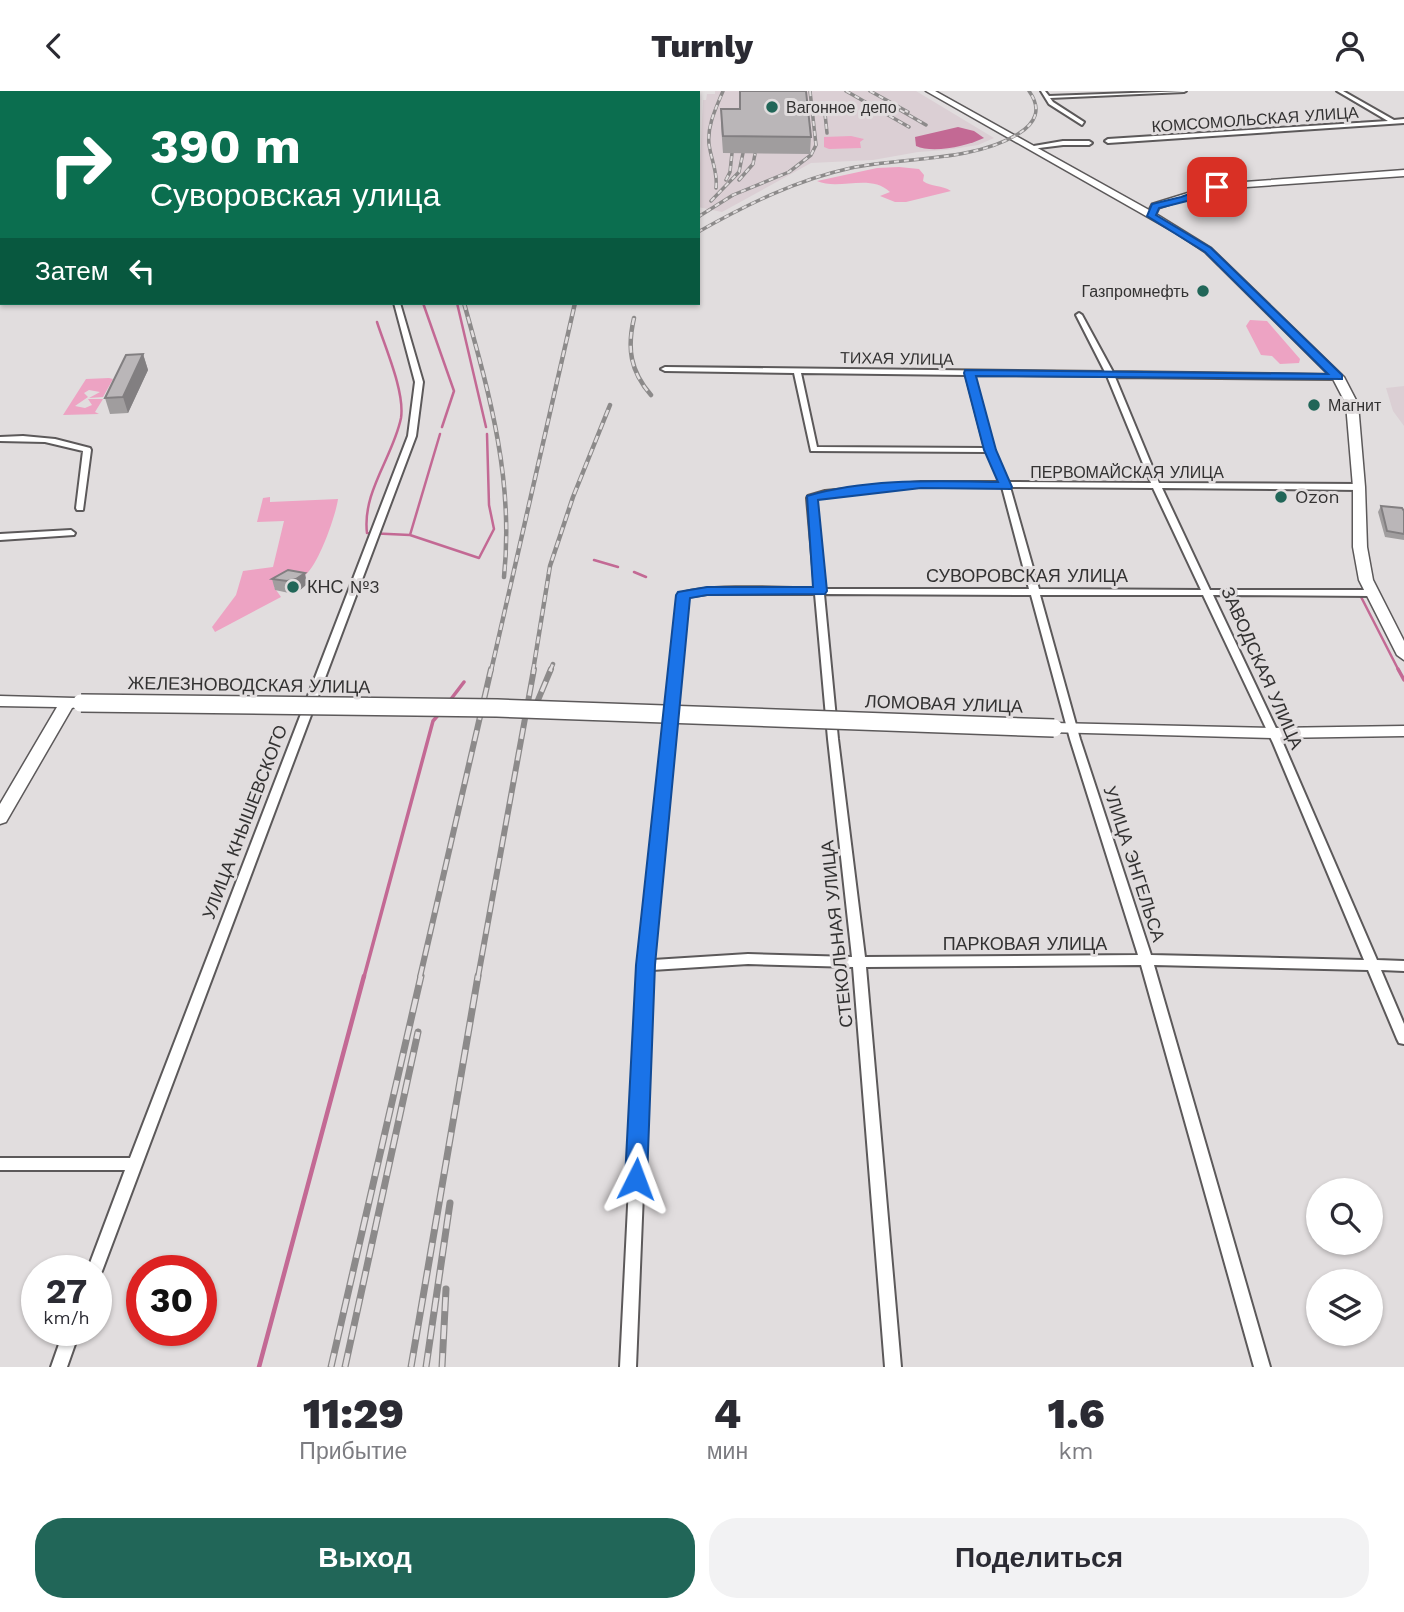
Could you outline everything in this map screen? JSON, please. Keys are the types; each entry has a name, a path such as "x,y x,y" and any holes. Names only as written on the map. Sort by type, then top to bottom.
{"street":[{"path":"930,91 1208,250 1338,377 1352,404 1359,487 1360,547 1371,593 1400,643 1404,655"},
{"path":"1043,91 1050,97 1051,103 1082,123"},
{"path":"1050,97 1184,91"},
{"path":"1339,91 1394,122"},
{"name":"КОМСОМОЛЬСКАЯ УЛИЦА","path":"1108,141 1404,121"},
{"path":"1031,147 1089,143"},
{"path":"1151,216 1155,206 1217,187 1404,173"},
{"path":"1112,194 1164,203"},
{"path":"1128,203 1140,200"},
{"name":"УЛИЦА КНЫШЕВСКОГО","path":"100,1255 412,436 419,382 398,305"},
{"name":"ЗАВОДСКАЯ УЛИЦА","path":"1079,315 1110,375 1156,485 1209,592 1273,733 1404,1039"},
{"name":"ТИХАЯ УЛИЦА","path":"665,369 1338,377"},
{"path":"797,370 814,449 990,450"},
{"name":"УЛИЦА ЭНГЕЛЬСА","path":"969,373 990,450 1006,487 1073,729 1146,960 1262,1367"},
{"path":"0,439 31,437 61,440 87,450 80,507"},
{"name":"ПЕРВОМАЙСКАЯ УЛИЦА","path":"811,498 825,494 921,484 1006,487 1359,487"},
{"name":"СТЕКОЛЬНАЯ УЛИЦА","path":"811,498 833,739 859,962 893,1367"},
{"path":"0,537 71,533"},
{"name":"СУВОРОВСКАЯ УЛИЦА","path":"646,965 683,595 707,591 1371,593"},
{"name":"ЖЕЛЕЗНОВОДСКАЯ УЛИЦА","path":"0,701 498,708"},
{"path":"0,818 74,703"},
{"name":"ЛОМОВАЯ УЛИЦА","path":"498,708 1073,729 1399,734"},
{"name":"ПАРКОВАЯ УЛИЦА","path":"646,965 748,959 859,962 1146,960 1404,966"},
{"path":"628,1367 646,965"},
{"path":"0,1164 134,1164"},
{"path":"59,1367 66,1346"}],"shaded area":[{"path":"715,91 916,91 994,138 978,145 873,160 811,163 722,212 700,207 703,100 706,100 707,94 715,94"},
{"path":"958,127 974,131 984,138 950,148 931,149 916,146 915,137"},
{"path":"851,136 864,139 860,142 861,148 824,147 824,137"},
{"path":"877,168 919,169 924,175 923,181 951,191 906,202 895,202 880,196 890,192 882,186 864,183 826,184 817,181"},
{"path":"1250,320 1267,321 1300,359 1299,363 1280,364 1272,356 1261,355 1246,326"},
{"path":"86,379 113,379 103,397 89,398 100,392 89,390 84,393 88,397 75,406 85,408 92,405 88,399 103,399 95,412 99,414 63,415"},
{"path":"1404,386 1404,426 1393,411 1386,388"},
{"path":"270,497 270,502 338,499 326,540 305,575 274,587 281,597 215,632 212,627 236,595 243,571 273,567 284,521 257,522 263,498"}],"building":[{"name":"Вагонное депо","path":"740,91 806,91 811,137 723,136 721,109 740,109"},
{"path":"143,354 123,397 105,398 126,355"},
{"path":"1381,506 1402,508 1404,534 1387,531"},
{"path":"288,570 305,573 287,581 272,579"}],"waterway":[{"path":"424,305 454,391 442,427"},
{"path":"457,305 486,427"},
{"path":"377,322 397,383 401,418 373,489 367,533 410,535"},
{"path":"410,535 440,434"},
{"path":"410,535 479,558 494,529 489,505 487,434"},
{"path":"594,560 618,567"},
{"path":"634,572 646,577"},
{"path":"1357,589 1399,671"},
{"path":"1398,669 1404,680"},
{"path":"448,703 464,682"},
{"path":"364,977 433,721 439,714"},
{"path":"259,1367 364,976"}],"railway":[{"path":"716,188 709,131 723,91"},
{"path":"700,216 733,195 789,172 811,155 816,145 810,91"},
{"path":"846,91 909,127"},
{"path":"870,91 908,112"},
{"path":"700,231 772,194 831,173 959,154 1000,143 1024,130 1033,120 1036,110 1029,91"},
{"path":"824,104 827,133"},
{"path":"900,110 926,125"},
{"path":"726,180 730,172 732,153"},
{"path":"711,201 739,172 743,153"},
{"path":"739,180 753,164 755,154"},
{"path":"465,305 491,405 503,472 506,506 504,577"},
{"path":"491,671 575,305"},
{"path":"634,318 632,359 638,377 651,395"},
{"path":"533,671 550,566 573,497 610,405"},
{"path":"550,671 553,664"},
{"path":"420,977 491,669"},
{"path":"478,977 534,669"},
{"path":"533,712 551,669"},
{"path":"331,1367 421,976"},
{"path":"411,1367 478,976"},
{"path":"345,1367 418,1032"},
{"path":"426,1367 450,1203"},
{"path":"442,1367 446,1289"}],"place":[{"name":"Вагонное депо","path":"772,107"},
{"name":"Газпромнефть","path":"1203,291"},
{"name":"Магнит","path":"1314,405"},
{"name":"Ozon","path":"1281,497"},
{"name":"КНС №3","path":"293,587"}],"route":[{"path":"636,1179 646,965 683,595 707,591 820,591 811,498 825,494 921,484 1006,487 990,450 969,373 1338,377 1208,250 1151,216 1155,206 1217,187"}]}
